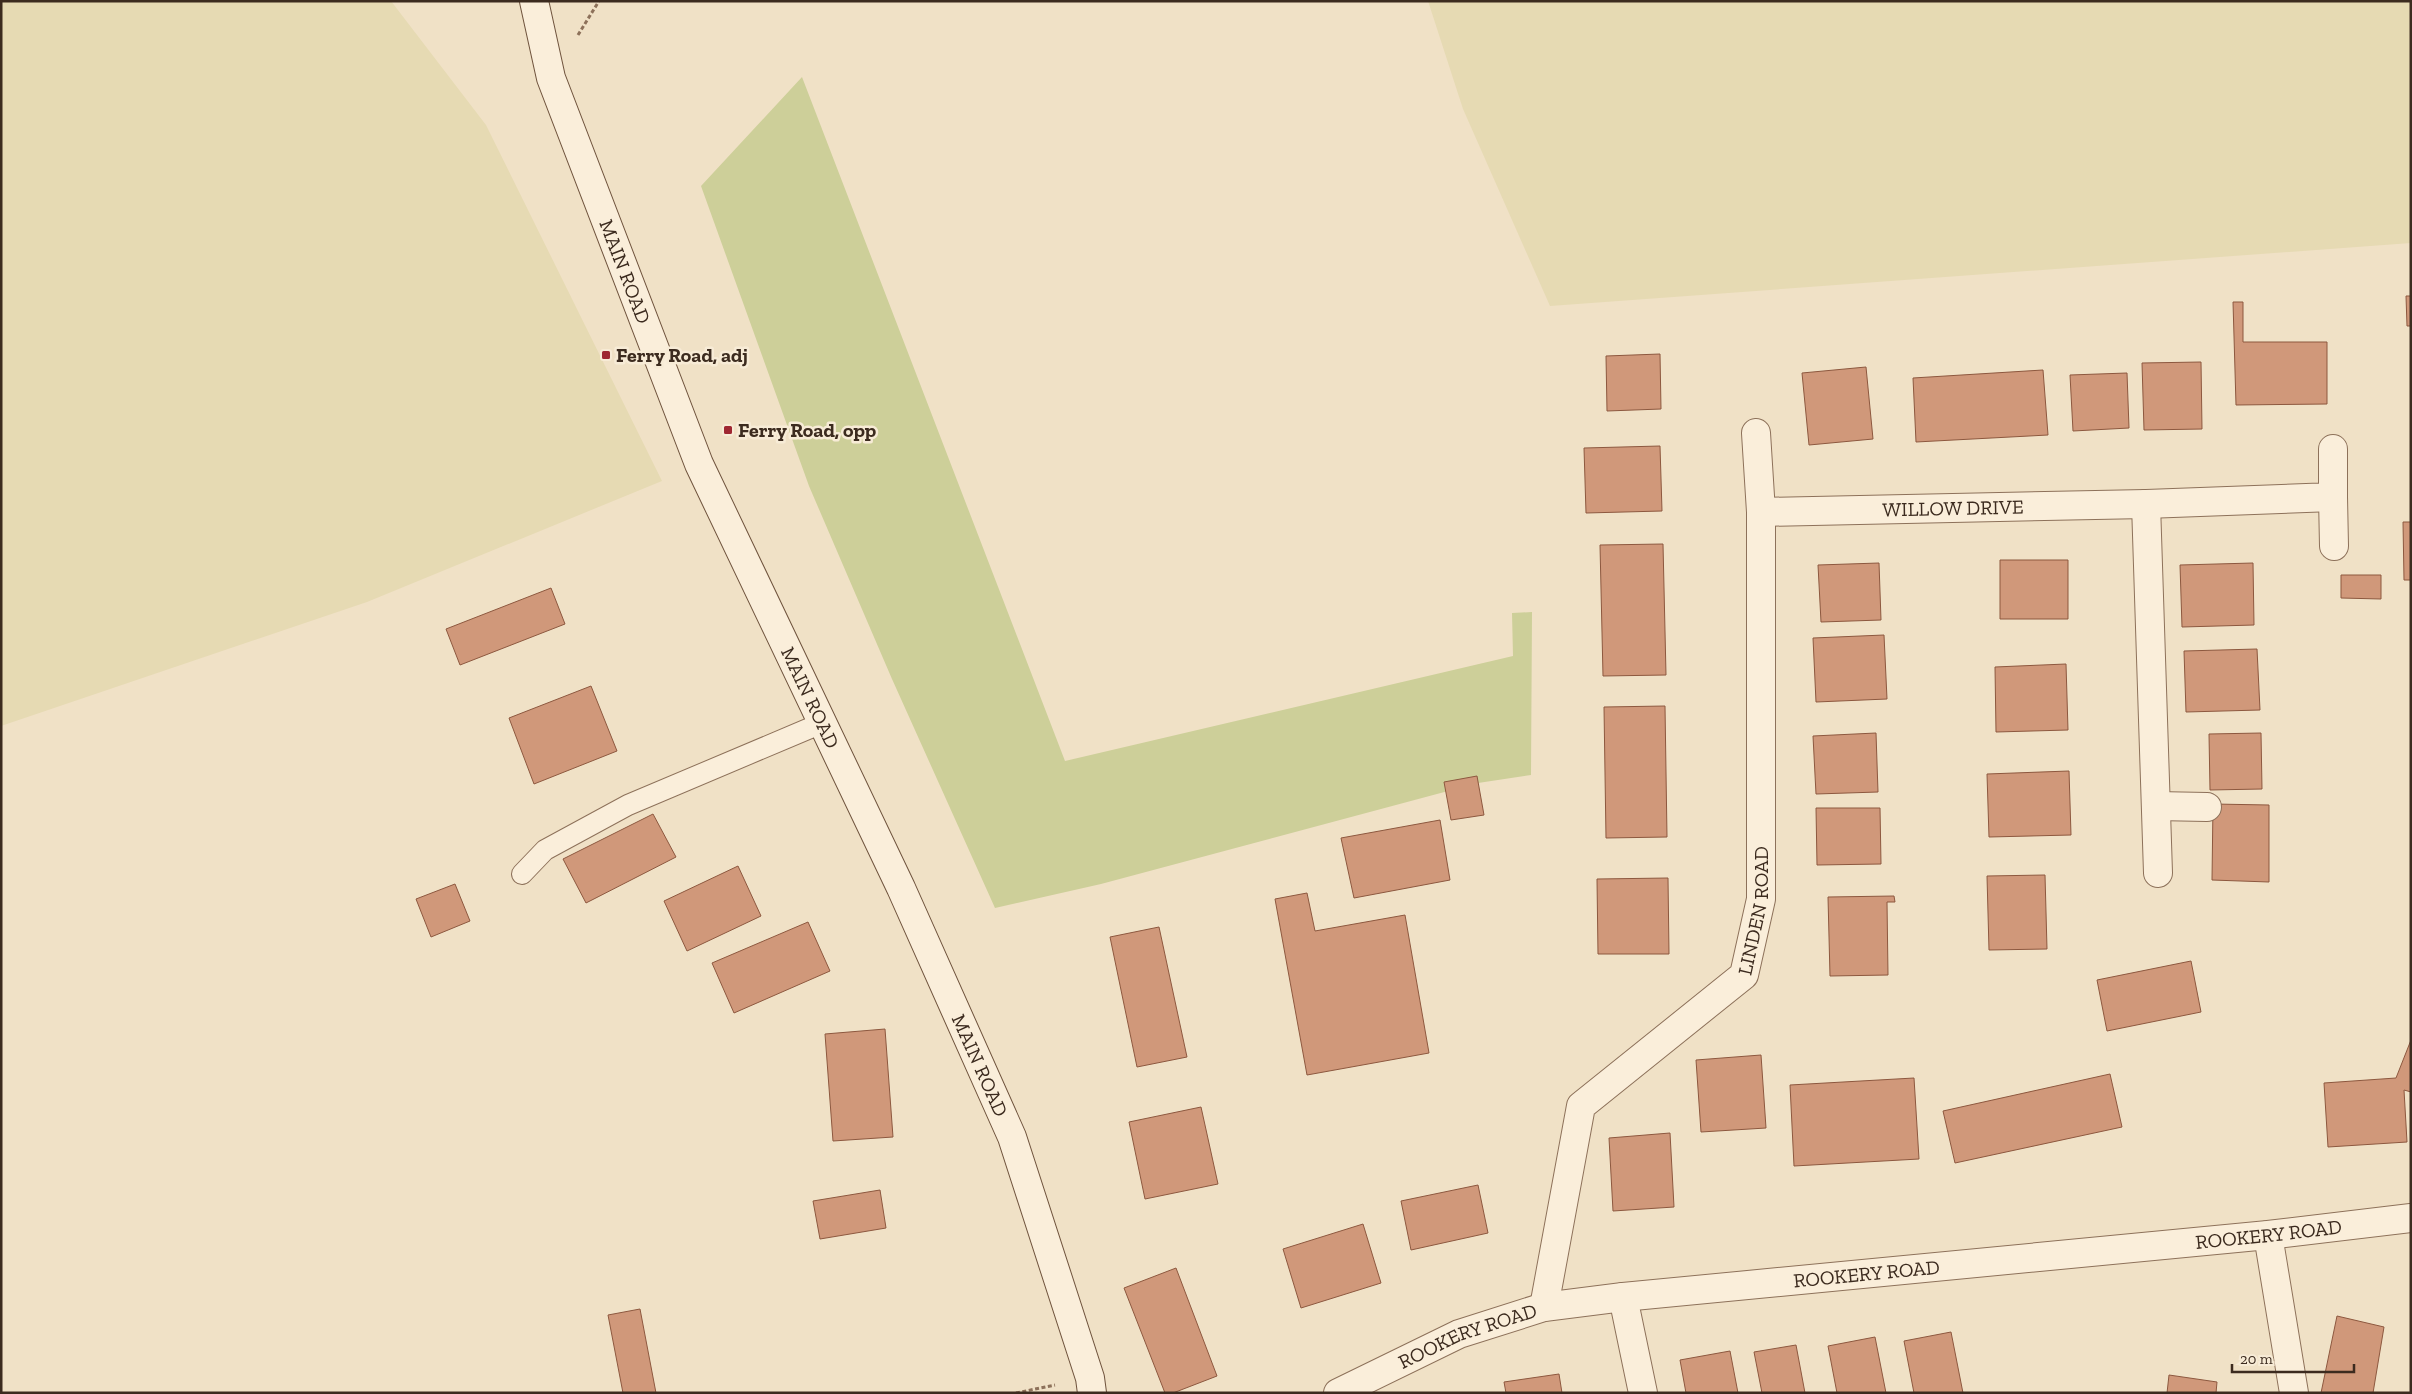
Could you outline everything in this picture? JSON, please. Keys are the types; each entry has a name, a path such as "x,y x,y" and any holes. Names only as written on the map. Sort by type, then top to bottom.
{"street":[{"name":"MAIN ROAD","path":"534,1 551,78 699,464 911,909 1012,1138 1090,1378 1092,1393"},
{"name":"LINDEN ROAD","path":"1544,1307 1581,1106 1744,974 1761,899 1761,512 1756,433"},
{"path":"2333,449 2334,546"},
{"name":"WILLOW DRIVE","path":"1761,512 2146,504 2333,497"},
{"path":"2146,504 2158,873"},
{"path":"2156,806 2207,807"},
{"name":"ROOKERY ROAD","path":"1338,1393 1459,1334 1544,1307 1623,1297 2268,1235 2411,1218"},
{"path":"2268,1235 2294,1393"},
{"path":"1623,1297 1643,1393"}],"lane":[{"path":"522,874 545,850 628,805 822,723"}],"shaded area":[{"path":"1,1 391,1 486,125 662,481 367,602 1,726"},
{"path":"1428,1 2411,1 2411,243 1550,306 1463,109"}],"green space":[{"path":"802,77 1065,761 1513,656 1512,613 1532,612 1531,775 1478,783 1101,884 995,908 892,679 809,486 701,186"}],"building":[{"path":"2406,296 2411,296 2411,326 2407,326"},
{"path":"2233,302 2243,302 2243,342 2327,342 2327,404 2236,405"},
{"path":"1660,354 1661,409 1607,411 1606,356"},
{"path":"2201,362 2202,429 2144,430 2142,363"},
{"path":"1866,367 1873,439 1809,445 1802,373"},
{"path":"2043,370 2048,435 1916,442 1913,378"},
{"path":"2127,373 2129,428 2073,431 2070,375"},
{"path":"1660,446 1662,511 1586,513 1584,448"},
{"path":"2403,522 2411,522 2411,580 2404,580"},
{"path":"1663,544 1666,675 1603,676 1600,545"},
{"path":"2000,560 2068,560 2068,619 2000,619"},
{"path":"1879,563 1881,620 1821,622 1818,565"},
{"path":"2253,563 2254,625 2182,627 2180,565"},
{"path":"2341,575 2381,575 2381,599 2341,598"},
{"path":"551,588 565,624 460,665 446,629"},
{"path":"1884,635 1887,699 1816,702 1813,638"},
{"path":"2257,649 2260,710 2186,712 2184,651"},
{"path":"2066,664 2068,730 1996,732 1995,667"},
{"path":"591,686 617,751 534,784 509,718"},
{"path":"1665,706 1667,837 1606,838 1604,707"},
{"path":"1876,733 1878,792 1816,794 1813,736"},
{"path":"2261,733 2262,789 2210,790 2209,734"},
{"path":"2069,771 2071,835 1989,837 1987,774"},
{"path":"1477,776 1484,815 1451,820 1444,782"},
{"path":"2213,804 2269,805 2269,882 2212,880"},
{"path":"1816,808 1880,808 1881,864 1817,865"},
{"path":"653,814 676,857 586,903 563,859"},
{"path":"1440,820 1450,880 1354,898 1341,838"},
{"path":"738,866 761,916 687,951 664,901"},
{"path":"2045,875 2047,949 1989,950 1987,876"},
{"path":"1668,878 1669,954 1598,954 1597,879"},
{"path":"455,884 470,921 431,937 416,899"},
{"path":"1307,893 1315,931 1405,915 1429,1053 1307,1075 1275,899"},
{"path":"1894,896 1895,902 1887,902 1888,975 1830,976 1828,897"},
{"path":"808,922 830,971 734,1013 712,963"},
{"path":"1159,927 1187,1057 1137,1067 1110,937"},
{"path":"2191,961 2201,1012 2107,1031 2097,980"},
{"path":"885,1029 893,1137 833,1141 825,1034"},
{"path":"2411,1040 2411,1092 2404,1090 2407,1142 2328,1147 2324,1083 2396,1078"},
{"path":"1761,1055 1766,1128 1701,1132 1696,1060"},
{"path":"2110,1074 2122,1127 1955,1163 1943,1111"},
{"path":"1914,1078 1919,1159 1794,1166 1790,1085"},
{"path":"1201,1107 1218,1184 1145,1199 1129,1122"},
{"path":"1670,1133 1674,1207 1613,1211 1609,1138"},
{"path":"1478,1185 1488,1233 1411,1250 1401,1201"},
{"path":"880,1190 886,1228 820,1239 813,1201"},
{"path":"1363,1224 1381,1283 1301,1308 1283,1249"},
{"path":"1176,1268 1217,1376 1173,1393 1165,1393 1124,1288"},
{"path":"640,1309 656,1393 623,1393 608,1315"},
{"path":"2337,1316 2384,1327 2373,1393 2321,1393"},
{"path":"1951,1332 1963,1393 1914,1393 1904,1341"},
{"path":"1875,1337 1886,1393 1837,1393 1828,1346"},
{"path":"1796,1345 1805,1393 1762,1393 1754,1352"},
{"path":"1730,1351 1738,1393 1686,1393 1680,1360"},
{"path":"1559,1374 1562,1393 1506,1393 1504,1382"},
{"path":"2169,1375 2217,1382 2216,1393 2167,1393"}],"place":[{"name":"Ferry Road, adj","path":"606,355"},
{"name":"Ferry Road, opp","path":"728,430"}]}
